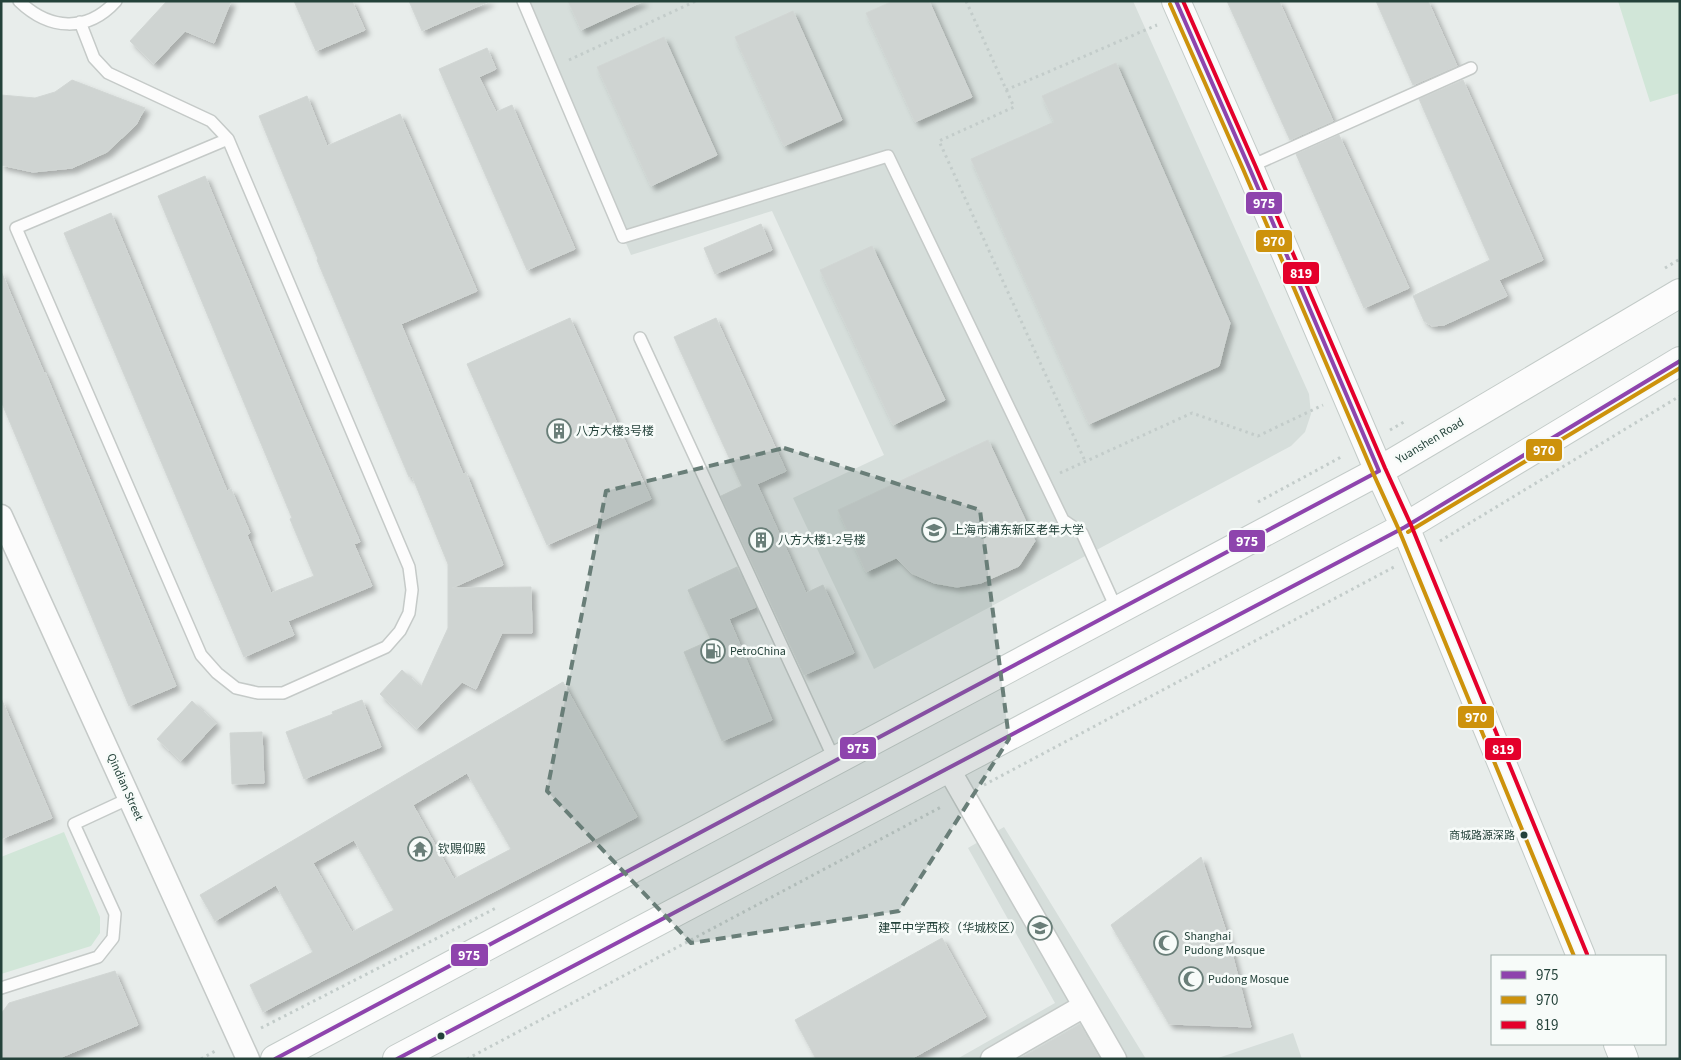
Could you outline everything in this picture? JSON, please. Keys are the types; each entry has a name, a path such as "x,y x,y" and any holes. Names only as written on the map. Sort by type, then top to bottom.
{"main road":[{"path":"1179,8 1405,527 1581,955"},
{"name":"Yuanshen Road","path":"274,1059 1380,471 1680,293"},
{"path":"397,1059 1405,527 1680,361"},
{"path":"1618,1045 1624,1059"}],"street":[{"name":"Qindian Street","path":"1,516 243,1049"},
{"path":"948,768 1115,1059"},
{"path":"992,1059 1084,1006"}],"lane":[{"path":"19,1 30,12 48,22 69,24 89,20 107,10 116,1"},
{"path":"523,1 623,237 888,156 1063,520 1082,533 1117,610"},
{"path":"80,22 94,58 108,73 211,121 228,139 409,567 412,590 409,613 400,632 386,647 283,693 258,693 236,688 217,673 201,655 16,228 228,139"},
{"path":"1249,166 1471,68"},
{"path":"640,338 835,761"},
{"path":"1,988 98,957 113,938 115,914 74,824 130,798"}],"path":[{"path":"551,68 696,1"},
{"path":"966,1 1014,107 939,141 1086,461"},
{"path":"1006,90 1179,8"},
{"path":"1663,269 1680,259"},
{"path":"1044,480 1192,413 1258,436 1346,393"},
{"path":"1255,504 1411,418"},
{"path":"200,1059 243,1049 501,905"}],"highlighted area":[{"path":"784,448 980,510 1009,739 899,911 691,943 547,791 606,491"}],"shaded area":[{"path":"523,1 1133,1 1309,394 1311,414 1305,432 1291,446 874,669 793,498 884,455 772,211 631,255"},
{"name":"建平中学西校（华城校区）","path":"1004,827 1146,1059 957,1059 1055,1003 968,848"},
{"path":"1293,1033 1302,1059 1215,1059"}],"green space":[{"path":"1618,1 1680,1 1680,93 1650,102"},
{"path":"64,832 100,917 100,933 91,946 1,974 1,857"}],"building":[{"path":"167,1 231,1 214,43 185,31 154,64 130,41"},
{"path":"294,1 352,1 365,30 316,51"},
{"path":"409,1 490,1 422,31"},
{"path":"568,1 644,1 581,30"},
{"path":"893,1 929,1 972,97 915,122 866,13"},
{"path":"1227,1 1279,1 1333,121 1290,140"},
{"path":"1376,1 1428,1 1457,66 1413,85"},
{"path":"793,11 842,120 784,146 735,37"},
{"path":"664,37 717,155 651,186 597,67"},
{"path":"487,48 496,69 479,77 496,112 512,105 575,249 527,270 439,69"},
{"path":"1116,63 1230,323 1219,366 1089,424 971,159 1054,122 1042,96"},
{"path":"72,80 145,108 136,125 107,152 72,168 33,172 1,165 1,95 35,98 55,92"},
{"path":"1463,80 1543,260 1499,280 1507,296 1444,325 1432,326 1424,321 1413,296 1490,260 1419,99"},
{"path":"307,96 327,146 400,114 477,291 401,324 463,474 466,473 503,565 452,588 531,587 532,633 502,633 476,689 462,682 417,729 380,694 402,670 421,687 448,628 448,564 412,476 409,477 317,260 259,116"},
{"path":"1339,135 1409,288 1364,308 1296,154"},
{"path":"205,176 360,542 354,544 372,586 288,621 294,635 244,657 64,233 111,213 227,491 231,489 250,533 247,535 271,593 314,576 290,519 292,518 158,196"},
{"path":"761,224 772,250 715,274 704,248"},
{"path":"872,246 945,400 893,425 820,270"},
{"path":"1,271 176,686 129,706 1,401"},
{"name":"八方大楼3号楼","path":"570,318 651,499 547,545 467,364"},
{"name":"八方大楼1-2号楼","path":"716,318 786,471 757,484 806,593 823,585 854,653 804,675 721,496 742,486 674,337"},
{"path":"988,440 1035,541 1019,566 981,583 957,587 934,583 911,573 896,558 866,572 838,510"},
{"path":"737,567 756,607 729,619 772,720 722,741 684,652 711,640 688,590"},
{"path":"563,682 637,817 263,1012 250,985 313,952 276,885 215,921 200,895","holes":["467,773 511,849 454,879 413,805","354,840 394,910 352,932 313,863"]},
{"path":"1,698 52,818 1,839"},
{"path":"362,700 381,747 304,779 286,732 333,714 332,712"},
{"path":"192,701 216,723 181,761 157,739"},
{"path":"262,732 264,783 232,784 230,733"},
{"name":"Pudong Mosque","path":"1201,857 1227,934 1251,1027 1169,1024 1111,925"},
{"path":"942,938 986,1017 911,1059 816,1059 795,1020"},
{"path":"115,971 138,1025 57,1059 1,1059 1,1014 9,1003"},
{"path":"1080,1024 1100,1059 1019,1059"}],"transit line":[{"name":"975","path":"275,1059 1379,471 1176,1"},
{"name":"819","path":"1183,1 1411,525 1587,954"},
{"name":"970","path":"1170,4 1399,530 1574,955"},
{"name":"975","path":"397,1059 1405,527 1680,361"},
{"name":"970","path":"1408,532 1680,368"}],"place":[{"name":"八方大楼3号楼","path":"559,431"},
{"name":"上海市浦东新区老年大学","path":"934,530"},
{"name":"八方大楼1-2号楼","path":"761,540"},
{"name":"PetroChina","path":"713,651"},
{"name":"商城路源深路","path":"1524,835"},
{"name":"钦赐仰殿","path":"420,849"},
{"name":"建平中学西校（华城校区）","path":"1040,928"},
{"name":"Shanghai Pudong Mosque","path":"1166,943"},
{"name":"Pudong Mosque","path":"1191,979"}]}
